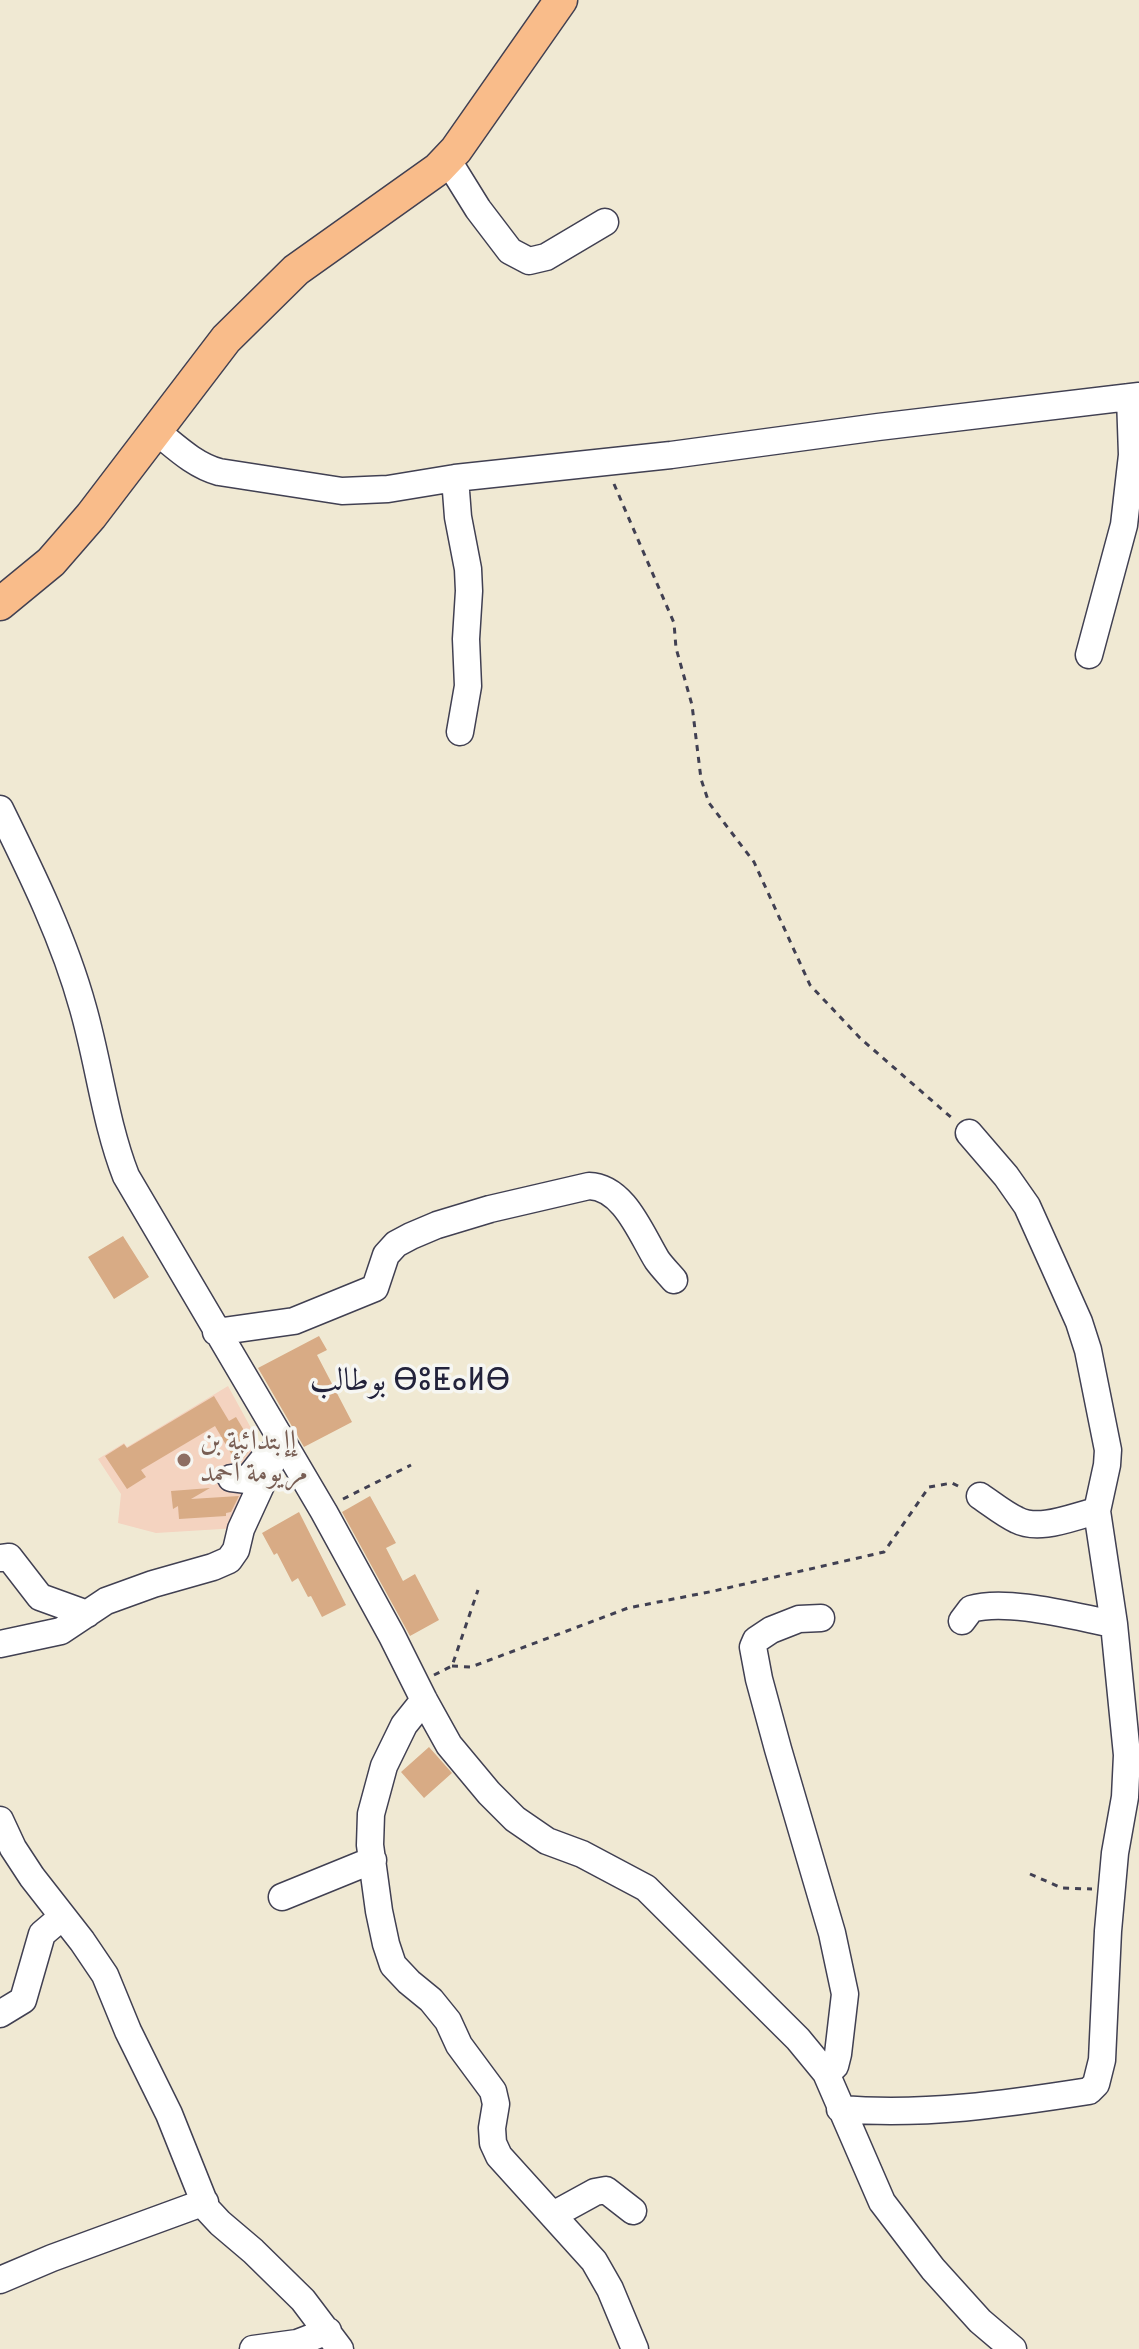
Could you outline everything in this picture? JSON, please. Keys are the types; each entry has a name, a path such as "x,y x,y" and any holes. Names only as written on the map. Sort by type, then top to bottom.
{"main road":[{"path":"0,604 51,562 91,516 226,339 296,270 438,169 561,0"}],"street":[{"path":"447,159 478,209 510,251 529,261 546,257 605,222"},
{"path":"156,431 205,468 231,476 269,478 361,492 455,478 1135,397 1124,525 1089,655"},
{"path":"455,478 469,591 466,639 468,686 460,732"},
{"path":"0,809 57,929 84,1009 115,1148 126,1176 278,1447 323,1510 449,1745 515,1819 547,1841 582,1854 646,1888 798,2039 826,2073 882,2202 933,2269 980,2321 1013,2349"},
{"path":"840,2109 882,2112 961,2109 1089,2091 1096,2084 1102,2060 1101,2035 1112,1889 1125,1797 1127,1755 1114,1624 1097,1511 1108,1450 1088,1350 1079,1322 1027,1206 969,1133"},
{"path":"216,1332 294,1321 375,1288 386,1255 396,1244 437,1225 589,1186 604,1188 621,1203 659,1264 674,1280"},
{"path":"231,1478 247,1480 266,1455 278,1447"},
{"path":"0,1644 61,1631 106,1601 229,1560 236,1550 241,1529 278,1447"},
{"path":"980,1496 1026,1524 1043,1524 1097,1511"},
{"path":"0,1558 9,1557 40,1597 87,1614"},
{"path":"962,1621 971,1609 994,1605 1114,1624"},
{"path":"821,1618 799,1619 771,1630 756,1640 753,1647 778,1749 832,1933 845,1994 838,2054 835,2066 826,2073"},
{"path":"420,1692 384,1766 371,1814 370,1845 381,1922 393,1965 431,2000 448,2021 459,2045 493,2091 496,2104 493,2143 499,2156 594,2261 615,2300 635,2349"},
{"path":"0,1820 32,1877 105,1975 128,2031 169,2114 207,2209 293,2290 334,2340"},
{"path":"282,1897 373,1860"},
{"path":"0,2014 23,2000 42,1934 62,1917"},
{"path":"553,2215 595,2192 606,2190 633,2211"},
{"path":"0,2280 205,2202"},
{"path":"253,2349 334,2340"}],"path":[{"path":"605,462 674,623 676,648 692,705 701,779 709,803 754,862 810,985 860,1038 969,1133"},
{"path":"323,1510 411,1465"},
{"path":"452,1666 471,1667 628,1608 884,1552 929,1487 952,1483 980,1496"},
{"path":"420,1692 452,1666 478,1590"},
{"path":"1030,1874 1062,1888 1112,1889"}],"shaded area":[{"name":"إإبتدائية بن مريومة أحمد","path":"228,1386 269,1461 238,1528 156,1533 118,1523 121,1494 98,1459 124,1443 127,1447"}],"building":[{"path":"123,1236 149,1277 114,1299 88,1257"},
{"path":"319,1336 327,1350 317,1355 352,1422 304,1447 258,1368"},
{"path":"214,1396 229,1421 236,1417 248,1437 242,1440 248,1452 240,1463 236,1462 215,1426 141,1470 146,1477 127,1489 105,1456 124,1444 127,1448"},
{"path":"210,1488 191,1499 239,1496 231,1512 226,1516 179,1519 178,1506 173,1509 171,1491"},
{"path":"370,1496 396,1543 386,1548 403,1581 415,1574 439,1620 410,1636 342,1512"},
{"path":"299,1512 346,1605 322,1617 298,1578 292,1582 262,1533"},
{"path":"429,1747 452,1773 424,1798 401,1772"}],"place":[{"name":"إإبتدائية بن مريومة أحمد","path":"184,1460"}],"district":[{"name":"بوطالب ⴱⵓⵟⴰⵍⴱ","path":"410,1385"}]}
